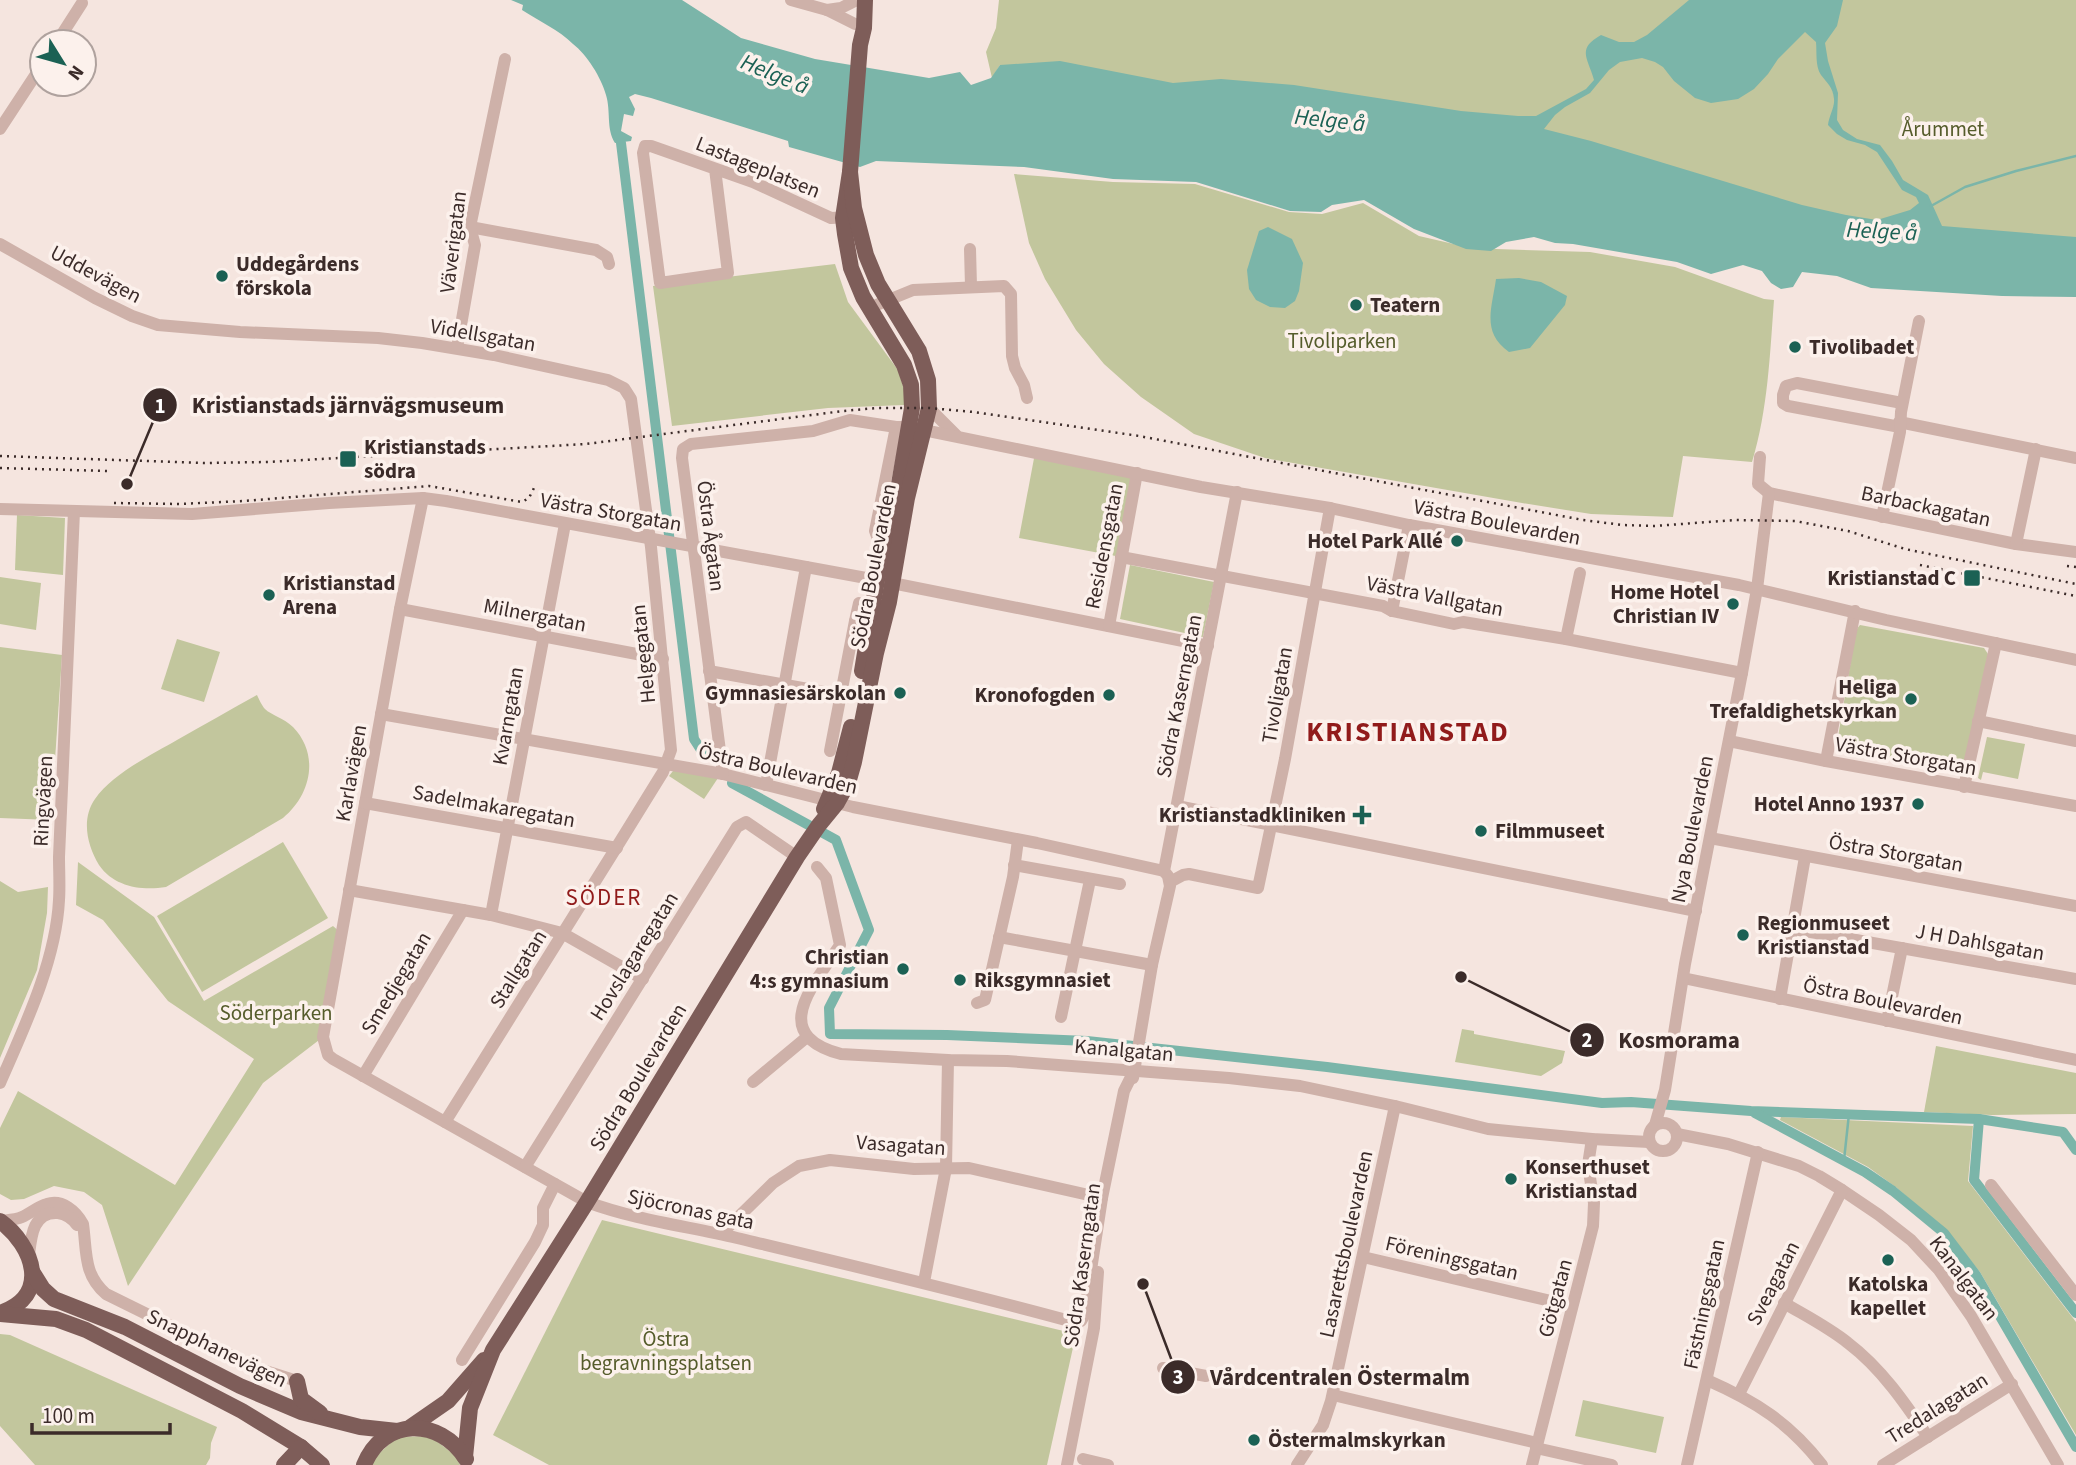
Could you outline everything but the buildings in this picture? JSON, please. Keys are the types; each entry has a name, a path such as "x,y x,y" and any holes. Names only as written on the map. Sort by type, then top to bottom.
{"main road":[{"path":"858,0 855,24 860,49"},
{"path":"858,0 864,28 850,169 847,252 851,268 869,308 898,355 908,377 912,400 910,428"},
{"path":"850,217 887,299 912,337 925,366 929,408 910,428"},
{"name":"Södra Boulevarden","path":"832,802 849,737 863,623 885,582 886,542 910,428"},
{"name":"Södra Boulevarden","path":"364,1465 372,1449 383,1438 448,1401 493,1350 587,1202 797,857 832,802 848,783 885,582 907,498 910,428"},
{"path":"0,1221 16,1235 29,1255 33,1273 28,1290 20,1303 0,1314"},
{"name":"Snapphanevägen","path":"33,1273 48,1295 60,1303 125,1327 240,1386 301,1412 337,1422 425,1429 441,1434 455,1444 466,1461"},
{"name":"Snapphanevägen","path":"0,1314 42,1317 75,1325 242,1411 301,1447 322,1465"},
{"name":"Södra Boulevarden","path":"466,1461 470,1408 493,1350"},
{"path":"462,1360 465,1380"},
{"path":"297,1381 301,1399 337,1422"},
{"path":"284,1465 301,1447"}],"street":[{"path":"791,0 827,10 855,24"},
{"path":"827,10 841,8 858,0"},
{"path":"66,28 82,3"},
{"name":"Väverigatan","path":"457,348 475,245 470,228 505,59"},
{"path":"0,129 28,86"},
{"name":"Lastageplatsen","path":"715,169 728,273 660,283 643,153 645,146 651,146 753,182 826,216 850,217"},
{"path":"470,228 596,250 607,257 609,264"},
{"path":"970,248 971,286"},
{"name":"Uddevägen","path":"2,250 132,316 158,325 178,327"},
{"path":"869,308 913,290 1004,286 1011,294 1013,363 1027,398"},
{"path":"1882,517 1919,321"},
{"name":"Videllsgatan","path":"178,327 378,338 457,348 608,380 624,388 631,399 653,540"},
{"path":"1902,403 1797,383 1786,386 1783,395 1783,403 1788,407 2076,458"},
{"path":"929,408 959,438"},
{"name":"Östra Ågatan","path":"723,774 688,545 683,449 691,444 813,431 850,420 910,428"},
{"name":"Västra Boulevarden","path":"910,428 1409,525 1757,589 2076,660"},
{"path":"2016,544 2036,449"},
{"path":"1760,457 1758,484 1769,493"},
{"name":"Residensgatan","path":"1109,626 1138,473"},
{"name":"Södra Kaserngatan","path":"1066,1465 1094,1328 1101,1251 1134,1071 1177,806 1237,492"},
{"name":"Barbackagatan","path":"1769,493 2016,544 2076,552"},
{"name":"Nya Boulevarden","path":"1663,1128 1665,1090 1683,978 1757,589 1769,493"},
{"name":"Västra Storgatan","path":"0,509 192,514 423,498 806,567 1209,646"},
{"name":"Karlavägen","path":"328,1055 323,1037 400,609 423,498"},
{"name":"Tivoligatan","path":"1258,888 1285,759 1330,508"},
{"name":"Ringvägen","path":"0,1083 48,958 60,901 59,857 74,510"},
{"name":"Kvarngatan","path":"491,915 565,523"},
{"path":"1392,611 1409,525"},
{"name":"Helgegatan","path":"653,540 671,750 667,764"},
{"name":"Västra Vallgatan","path":"1121,557 1315,592 1454,624 1463,622 1566,639 1742,673"},
{"path":"766,785 806,567"},
{"path":"1566,639 1580,573"},
{"path":"830,751 841,695 863,623 859,603"},
{"name":"Milnergatan","path":"400,609 663,659"},
{"path":"1826,761 1855,611"},
{"path":"1964,787 1996,643"},
{"path":"709,671 841,695"},
{"name":"Östra Boulevarden","path":"381,714 723,774 832,802 1018,840 1167,877 1189,874 1258,888"},
{"path":"1978,721 2076,741"},
{"name":"Västra Storgatan","path":"1729,741 2076,806"},
{"name":"Stallgatan","path":"445,1122 667,764"},
{"name":"Sadelmakaregatan","path":"365,803 617,848"},
{"path":"1177,806 1696,911"},
{"name":"Hovslagaregatan","path":"525,1167 737,827 746,822 797,857"},
{"name":"Östra Storgatan","path":"1710,838 2076,906"},
{"path":"977,1003 985,1000 1018,840"},
{"path":"1780,999 1805,857"},
{"path":"1014,865 1120,884"},
{"path":"753,1082 807,1037 801,1009 840,945 826,878 817,867"},
{"path":"1061,1017 1090,880"},
{"path":"349,890 463,909 562,933 643,979"},
{"name":"Smedjegatan","path":"363,1076 463,909"},
{"name":"J H Dahlsgatan","path":"1794,929 2076,979"},
{"path":"999,937 1152,965"},
{"path":"1887,1021 1902,948"},
{"name":"Östra Boulevarden","path":"1683,978 2076,1060"},
{"name":"Kanalgatan","path":"807,1037 824,1049 841,1054 1007,1061 1300,1086 1488,1129 1624,1141 1663,1128 1758,1152 1799,1166 1879,1215 1911,1240 1939,1270 1972,1316 2058,1465"},
{"name":"Sjöcronas gata","path":"328,1055 587,1202 616,1212 924,1282 1077,1323"},
{"path":"924,1282 946,1168 948,1060"},
{"name":"Södra Kaserngatan","path":"1077,1323 1084,1316 1102,1198 1124,1091 1134,1071"},
{"name":"Lasarettsboulevarden","path":"1297,1465 1323,1425 1333,1395 1395,1106"},
{"name":"Götgatan","path":"1532,1465 1595,1217 1588,1165 1592,1139"},
{"name":"Fästningsgatan","path":"1687,1465 1758,1152"},
{"name":"Vasagatan","path":"721,1234 773,1183 799,1166 830,1160 914,1169 969,1168 1102,1198"},
{"path":"462,1360 535,1242 543,1226 543,1208 555,1184"},
{"path":"1991,1185 2076,1295"},
{"name":"Sveagatan","path":"1739,1394 1842,1190"},
{"path":"0,1221 21,1217 47,1203 69,1207 83,1224 90,1274 98,1287 112,1298 256,1368 297,1381"},
{"path":"29,1255 35,1226 41,1217 47,1214 58,1213 71,1218 85,1237"},
{"name":"Föreningsgatan","path":"1363,1256 1572,1306"},
{"path":"1784,1303 1830,1329 1868,1361 1900,1397 1928,1437"},
{"path":"1163,1368 1206,1376"},
{"path":"1707,1380 1739,1394 1770,1413 1795,1433 1822,1465"},
{"name":"Tredalagatan","path":"1883,1465 2012,1384"},
{"path":"1333,1395 1612,1465"},
{"path":"1090,1462 1108,1465"}],"green space":[{"name":"Årummet","path":"999,0 2076,0 2076,263 1000,65 992,78 986,52 996,28"},
{"name":"Tivoliparken","path":"1014,174 1113,182 1195,184 1289,212 1322,214 1363,203 1419,236 1458,245 1496,249 1590,252 1675,267 1764,299 1774,300 1765,402 1752,462 1683,456 1673,517 1591,514 1265,458 1194,434 1141,397 1104,364 1076,330 1045,279 1029,243"},
{"path":"835,264 848,302 898,370 905,392 904,405 828,408 672,426 653,286"},
{"path":"1035,453 1137,473 1121,557 1019,538"},
{"path":"17,515 65,518 63,575 15,570"},
{"path":"1130,565 1214,582 1203,637 1120,619"},
{"path":"0,577 41,583 36,630 0,624"},
{"path":"1860,625 1984,648 1988,654 1964,773 1836,749 1856,630"},
{"path":"177,639 220,652 204,702 161,689"},
{"path":"0,647 62,655 51,820 0,818"},
{"path":"257,695 265,709 293,727 307,750 309,774 306,786 293,809 283,818 166,887 138,888 112,878 99,865 87,832 88,815 102,790 144,759"},
{"path":"1987,737 2025,744 2018,779 1983,772 1981,780 1978,778"},
{"path":"673,771 718,778 704,799 669,776"},
{"path":"283,842 328,918 202,992 157,916"},
{"name":"Söderparken","path":"78,862 154,917 204,1001 333,926 341,933 323,1037 263,1083 128,1286 102,1205 84,1192 54,1186 24,1199 11,1200 0,1194 0,1128 18,1091 175,1185 254,1059 168,1001 103,920 76,905"},
{"path":"0,881 18,892 48,887 47,913 37,970 0,1058"},
{"path":"1462,1029 1474,1031 1474,1034 1565,1051 1562,1063 1541,1076 1455,1062"},
{"path":"1936,1046 2076,1073 2076,1114 1992,1115 1924,1112"},
{"path":"1781,1117 1973,1126 1968,1181 2076,1322 2076,1435 1980,1272 1946,1231 1897,1188 1868,1167 1780,1120"},
{"name":"Östra begravningsplatsen","path":"602,1220 1076,1334 1047,1465 549,1465 493,1435"},
{"path":"0,1334 10,1335 217,1427 206,1465 35,1465 0,1426"},
{"path":"1583,1400 1664,1417 1656,1453 1575,1436"},
{"path":"430,1436 456,1456 460,1465 370,1465 397,1437"}],"water":[{"name":"Helge å","path":"511,0 682,0 741,38 815,59 929,78 960,72 971,85 991,78 1000,65 1060,61 1173,83 1221,79 1294,85 1461,111 1536,116 1586,89 1594,80 1586,55 1586,50 1593,40 1601,35 1619,42 1634,42 1647,35 1689,0 1843,0 1837,26 1825,43 1838,93 1837,120 1843,130 1857,139 1880,145 1903,180 1928,195 1942,226 2076,237 2076,297 2002,296 1871,288 1837,276 1802,272 1793,287 1781,289 1771,283 1762,271 1743,265 1711,274 1677,262 1555,243 1534,237 1506,242 1491,251 1466,249 1414,229 1364,200 1332,205 1321,212 1290,211 1196,182 1113,179 1024,167 876,161 860,167 789,147 788,141 635,94 629,97 635,109 633,116 624,114 621,131 632,137 631,141 615,143 610,132 606,95 593,67 567,39 522,10 523,5","holes":["1805,32 1816,42 1819,71 1833,95 1834,105 1828,125 1847,140 1877,152 1902,190 1916,197 1919,203 1910,210 1877,220 1846,215 1802,205 1544,129 1565,107 1590,93 1609,70 1620,62 1642,58 1655,62 1695,98 1711,103 1738,99 1754,89 1778,59"]},
{"path":"1268,227 1292,239 1303,263 1295,301 1285,308 1270,307 1256,300 1249,289 1247,270 1259,231"},
{"path":"1519,278 1541,282 1567,296 1565,305 1530,348 1509,352 1495,336 1490,319 1491,310 1496,279"}],"waterway":[{"path":"621,143 694,739 705,756"},
{"path":"1931,206 1965,187 2076,156"},
{"path":"732,783 836,840 869,930 829,1008 830,1034 947,1035 1087,1041 1327,1067 1602,1103 1631,1102 1751,1111 1979,1119 2063,1132 2076,1150"},
{"path":"1755,1113 1865,1172 1944,1233 1976,1275 2076,1447"},
{"path":"1844,1160 1849,1114"},
{"path":"1979,1119 1974,1180 2076,1313"}],"railway":[{"path":"0,456 204,463 268,462 586,444 843,411 929,408 1139,436 1583,520 1654,526 1736,520 1795,521 1848,531 1905,549 2076,584"},
{"path":"0,468 108,471"},
{"path":"114,503 244,501 429,486 522,502 529,498 534,488"},
{"path":"1920,565 2076,596"},
{"path":"2067,566 2076,567"}],"place":[{"name":"Uddegårdens förskola","path":"222,276"},
{"name":"Teatern","path":"1356,305"},
{"name":"Tivolibadet","path":"1795,347"},
{"name":"Kristianstads södra","path":"348,459"},
{"name":"Kristianstads järnvägsmuseum","path":"127,484"},
{"name":"Hotel Park Allé","path":"1457,541"},
{"name":"Kristianstad C","path":"1972,578"},
{"name":"Kristianstad Arena","path":"269,595"},
{"name":"Home Hotel Christian IV","path":"1733,604"},
{"name":"Gymnasiesärskolan","path":"900,693"},
{"name":"Kronofogden","path":"1109,695"},
{"name":"Heliga Trefaldighetskyrkan","path":"1911,699"},
{"name":"Hotel Anno 1937","path":"1918,804"},
{"name":"Kristianstadkliniken","path":"1362,815"},
{"name":"Filmmuseet","path":"1481,831"},
{"name":"Regionmuseet Kristianstad","path":"1743,935"},
{"name":"Christian 4:s gymnasium","path":"903,969"},
{"name":"Kosmorama","path":"1461,977"},
{"name":"Riksgymnasiet","path":"960,980"},
{"name":"Konserthuset Kristianstad","path":"1511,1179"},
{"name":"Katolska kapellet","path":"1888,1260"},
{"name":"Vårdcentralen Östermalm","path":"1143,1284"},
{"name":"Östermalmskyrkan","path":"1254,1440"}],"district":[{"name":"KRISTIANSTAD","path":"1408,732"},
{"name":"SÖDER","path":"604,897"}]}
